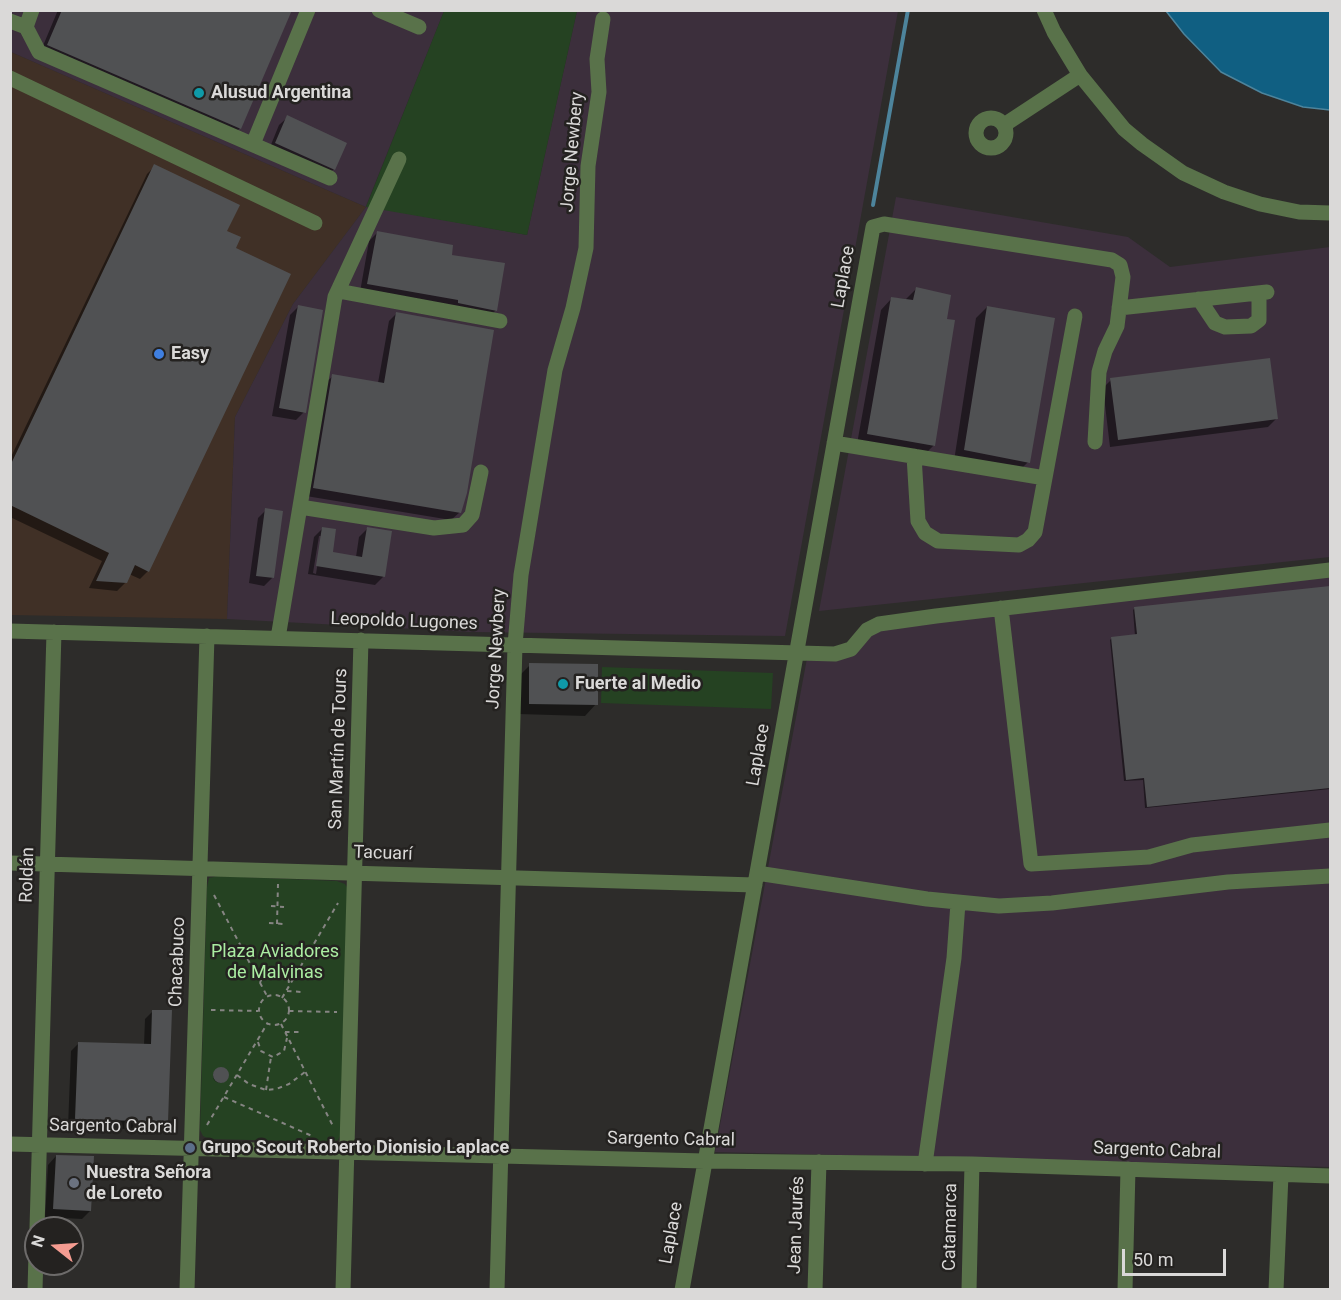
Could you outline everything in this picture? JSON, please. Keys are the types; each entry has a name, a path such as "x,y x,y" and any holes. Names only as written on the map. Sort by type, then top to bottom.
{"street":[{"path":"26,27 32,10"},
{"path":"253,144 308,10"},
{"path":"379,10 420,27"},
{"path":"1044,10 1054,32 1080,75 1124,129 1142,144 1183,173 1224,192 1260,204 1299,212 1330,213"},
{"name":"Jorge Newbery","path":"497,1290 515,645 521,575 555,370 573,308 586,248 588,166 599,92 597,59 603,19"},
{"path":"10,21 26,27 39,52 330,178"},
{"path":"1004,125 1080,75"},
{"path":"10,78 315,223"},
{"path":"278,638 335,297 399,159"},
{"name":"Laplace","path":"682,1290 873,227 884,224 1112,260 1120,265 1123,277 1119,308"},
{"path":"338,291 500,321"},
{"path":"1095,442 1099,372 1105,351 1117,326 1119,308 1199,299 1263,292 1259,320 1251,326 1225,327 1215,323 1199,299"},
{"path":"914,456 918,521 925,533 938,542 1019,545 1028,540 1035,531 1075,316"},
{"path":"834,443 1045,478"},
{"path":"300,507 434,528 463,525 472,514 481,472"},
{"name":"Leopoldo Lugones","path":"10,631 835,654 851,649 867,630 879,624 1330,570"},
{"path":"1001,608 1031,864 1149,856 1192,845 1330,830"},
{"name":"Roldán","path":"37,1216 54,632"},
{"name":"Chacabuco","path":"187,1290 207,636"},
{"name":"San Martín de Tours","path":"344,1290 361,640"},
{"name":"Tacuarí","path":"10,862 509,877 756,879 999,906 1052,903 1228,882 1330,876"},
{"path":"925,1164 954,958 958,903"},
{"name":"Sargento Cabral","path":"10,1144 705,1161 972,1164 1330,1176"},
{"name":"Jean Jaurés","path":"815,1290 819,1162"},
{"name":"Catamarca","path":"969,1290 972,1164"},
{"path":"1125,1290 1128,1169"},
{"path":"1276,1290 1281,1175"}],"path":[{"path":"277,924 278,871"},
{"path":"211,889 267,996"},
{"path":"282,998 343,895"},
{"path":"271,906 284,907"},
{"path":"269,923 284,924"},
{"path":"260,985 264,971 277,966 288,973 289,987"},
{"path":"286,991 302,992"},
{"path":"267,996 282,998 289,1011 287,1018 281,1024 267,1024 258,1011 260,1003 267,996"},
{"path":"196,1009 258,1011"},
{"path":"289,1011 351,1013"},
{"path":"206,1128 267,1024"},
{"path":"281,1024 347,1152"},
{"path":"285,1032 300,1032"},
{"path":"258,1039 261,1051 271,1057 277,1057 284,1051 287,1037"},
{"path":"266,1090 271,1057"},
{"path":"237,1075 249,1084 266,1090 289,1084 305,1072"},
{"path":"224,1097 316,1138"}],"shaded area":[{"path":"11,11 444,11 366,206 527,235 577,11 898,11 785,636 472,632 227,619 235,417 293,304 366,207 11,52"},
{"path":"11,52 366,207 293,304 235,417 227,619 11,615"},
{"path":"896,197 1128,237 1170,267 1330,247 1330,557 819,611"},
{"path":"1330,570 1330,1167 715,1152 808,653 835,654 867,630"}],"green space":[{"path":"444,11 577,11 527,235 366,207"},
{"path":"602,667 773,673 771,709 601,703"},
{"name":"Plaza Aviadores de Malvinas","path":"218,876 337,881 345,884 348,889 341,1134 334,1142 209,1139 203,1136 200,1130 207,887 209,878"}],"water":[{"path":"1166,11 1330,11 1330,110 1303,107 1262,93 1221,72 1184,34"}],"building":[{"name":"Alusud Argentina","path":"62,10 292,10 241,129 47,45"},
{"path":"287,115 347,143 335,170 275,143"},
{"name":"Easy","path":"154,164 240,205 227,231 241,237 236,248 291,274 149,572 135,565 127,583 96,581 109,553 10,505 10,466"},
{"path":"377,231 453,245 452,255 505,263 497,311 458,303 458,300 367,284"},
{"path":"916,287 951,295 947,319 955,320 935,446 867,434 891,297 913,300"},
{"path":"298,305 323,310 306,413 279,408"},
{"path":"987,306 1055,318 1030,463 964,450"},
{"path":"396,312 494,330 467,493 461,513 313,488 332,374 384,383"},
{"path":"1270,358 1278,419 1118,440 1110,378"},
{"path":"265,508 283,511 274,578 256,576"},
{"path":"322,527 336,529 333,552 362,557 367,527 392,531 385,577 316,566"},
{"path":"1330,586 1330,788 1147,807 1144,778 1126,780 1111,637 1137,634 1134,607"},
{"name":"Fuerte al Medio","path":"529,663 598,664 598,705 529,704"},
{"path":"152,1010 172,1010 168,1122 75,1119 78,1042 151,1044"},
{"path":"221,1067 227,1069 229,1075 227,1081 221,1083 215,1081 213,1075 215,1069"},
{"name":"Nuestra Señora de Loreto","path":"56,1155 94,1156 91,1211 53,1209"}],"waterway":[{"path":"873,205 908,10"}],"place":[{"name":"Alusud Argentina","path":"199,93"},
{"name":"Easy","path":"159,354"},
{"name":"Fuerte al Medio","path":"563,684"},
{"name":"Grupo Scout Roberto Dionisio Laplace","path":"190,1148"},
{"name":"Nuestra Señora de Loreto","path":"74,1183"}]}
